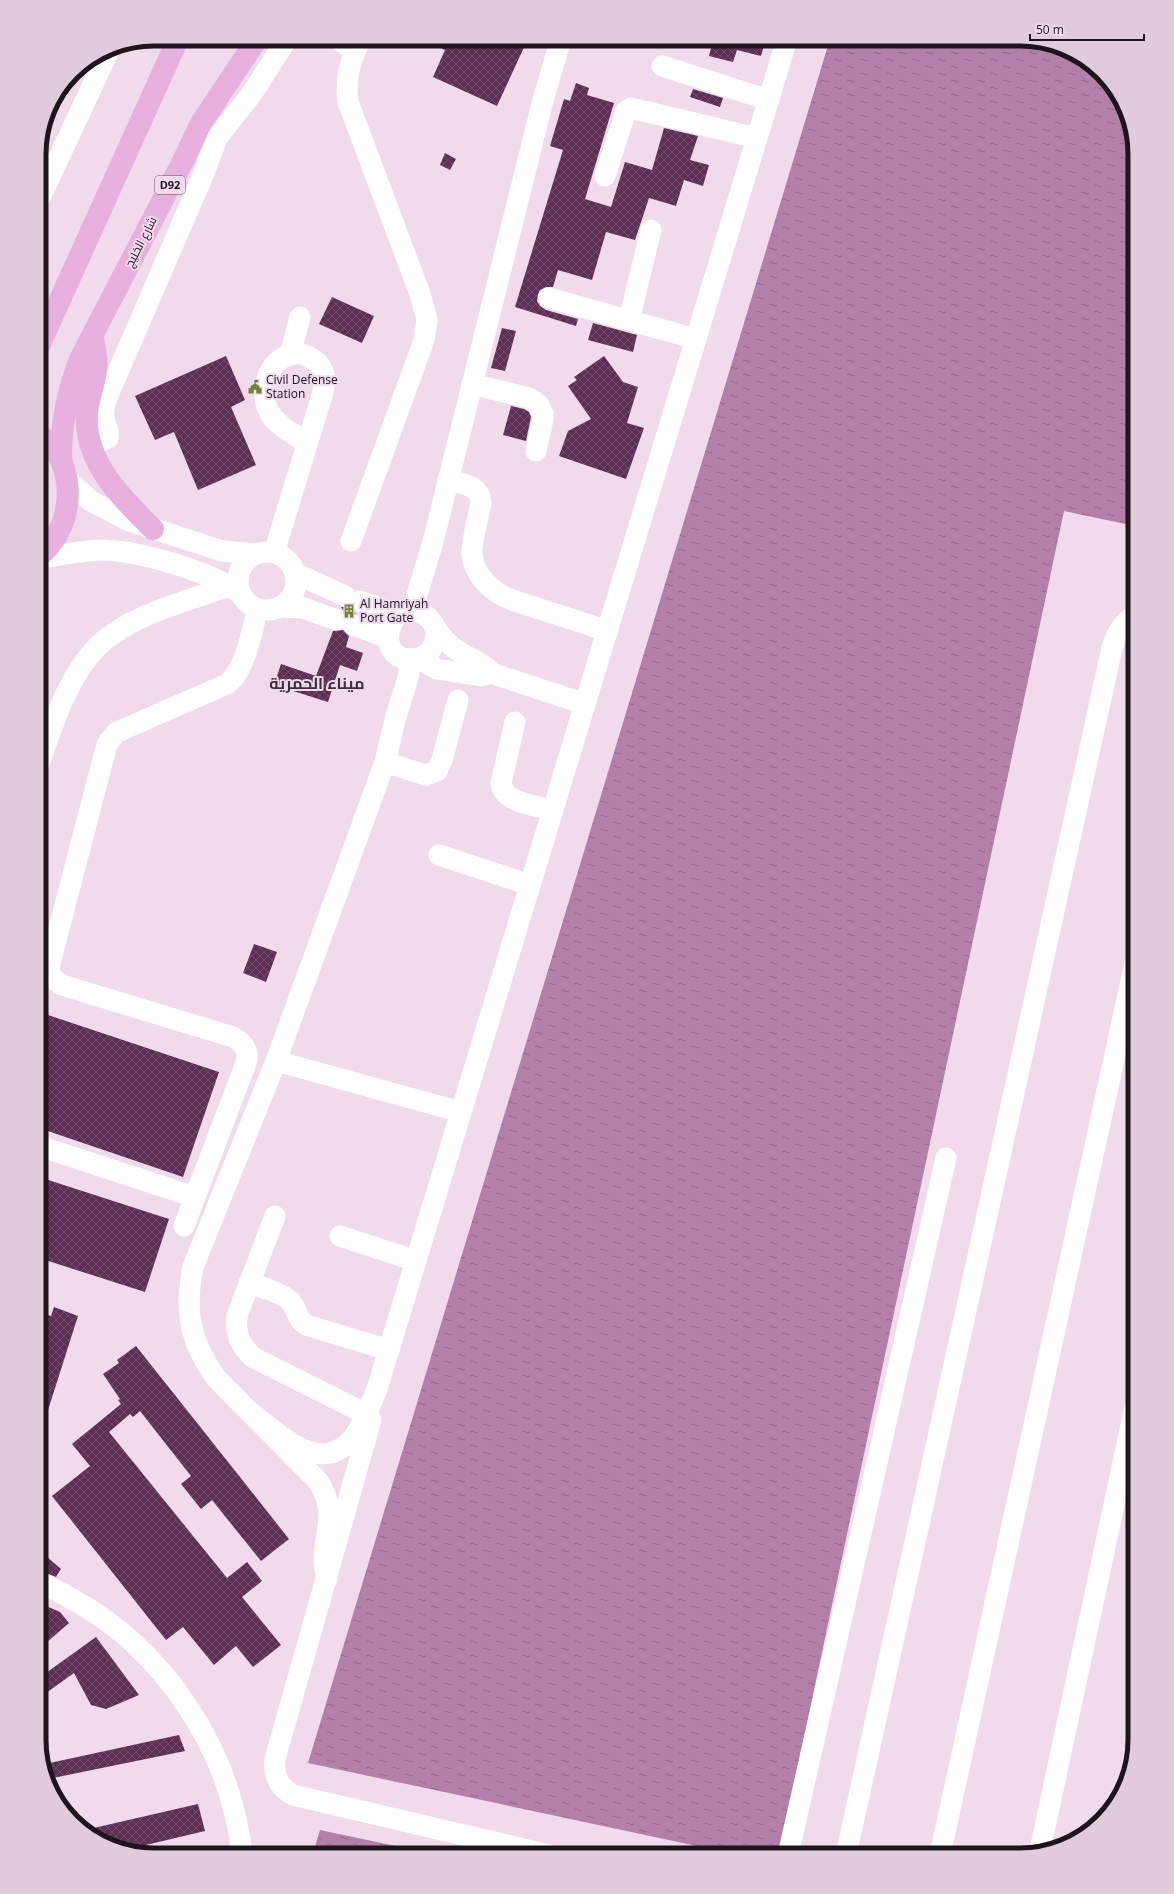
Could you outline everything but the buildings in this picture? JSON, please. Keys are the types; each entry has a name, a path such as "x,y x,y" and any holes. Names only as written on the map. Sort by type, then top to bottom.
{"main road":[{"path":"46,331 175,46"},
{"name":"شارع الخليج","path":"46,549 52,543 63,523 68,501 61,433 64,408 80,359 192,140 252,46"},
{"path":"92,337 97,364 87,414 91,446 102,472 122,497 153,529"},
{"path":"46,444 64,469"}],"street":[{"path":"91,446 108,438 109,432 104,418 104,410 108,395 204,173 217,138 255,89 283,46"},
{"path":"351,541 424,340 427,320 420,294 348,102 347,79 349,68 358,46"},
{"path":"559,46 543,100 433,542 406,613 390,625 388,638 389,644 400,657 415,659 437,669 482,676 491,673 585,704"},
{"path":"254,1415 292,1444 303,1450 316,1453 330,1452 342,1447 352,1439 366,1414 377,1389 785,46"},
{"path":"46,182 88,72 97,62"},
{"path":"662,66 769,100"},
{"path":"605,176 626,110 631,108 757,138"},
{"path":"629,320 651,230"},
{"path":"549,298 696,339"},
{"path":"290,355 300,317"},
{"path":"265,554 307,443 325,380 322,368 313,359 302,354 290,355 280,361 269,375 264,391 265,403 270,414 277,423 307,443"},
{"path":"472,384 529,398 538,404 543,414 543,419 536,451"},
{"path":"64,469 91,501 127,520 222,552 265,554 288,560 296,573 296,588 293,596 282,607"},
{"path":"448,480 471,486 479,493 481,502 472,554 480,574 492,590 501,596 512,600 608,631"},
{"path":"46,556 103,550 140,555 213,577 235,590 245,600 258,609 266,611 282,607 303,608 388,638"},
{"path":"235,590 240,571 249,558 265,554"},
{"path":"296,573 353,598 406,613 420,612 427,616 436,629 453,648 464,656 488,668 491,673"},
{"path":"46,746 66,695 78,674 97,647 117,632 140,618 235,590"},
{"path":"184,1226 246,1064 247,1053 243,1044 234,1037 62,985 51,977 48,967 107,744 116,733 233,680 241,668 258,609"},
{"path":"848,1848 1112,648 1118,631 1128,621"},
{"path":"327,1579 324,1561 330,1516 325,1491 318,1480 216,1378 202,1359 193,1337 188,1314 188,1290 193,1267 276,1061 385,762 396,716 415,659 431,651 436,637 436,629"},
{"path":"385,762 425,775 437,771 442,760 458,700"},
{"path":"515,722 501,784 502,788 509,798 553,810"},
{"path":"439,856 530,885"},
{"path":"942,1848 1128,996"},
{"path":"276,1061 461,1112"},
{"path":"46,1148 195,1197"},
{"path":"790,1848 946,1158"},
{"path":"275,1216 237,1316 236,1326 239,1340 247,1352 258,1361 366,1414"},
{"path":"340,1236 416,1261"},
{"path":"249,1283 289,1300 295,1308 298,1318 306,1325 389,1350"},
{"path":"377,1389 374,1412 275,1759 276,1776 279,1784 293,1795 519,1848"},
{"path":"1041,1846 1128,1440"},
{"path":"46,1586 91,1609 132,1641 163,1672 189,1708 210,1746 240,1828 241,1848"}],"water":[{"path":"828,46 1027,46 1041,48 1068,57 1091,73 1110,94 1120,113 1127,140 1128,525 1064,511 780,1848 706,1848 308,1763"},
{"path":"320,1830 405,1848 315,1848"}],"place":[{"name":"Civil Defense Station","path":"255,387"},
{"name":"Al Hamriyah Port Gate","path":"349,611"}],"district":[{"name":"ميناء الحمرية","path":"317,683"}]}
